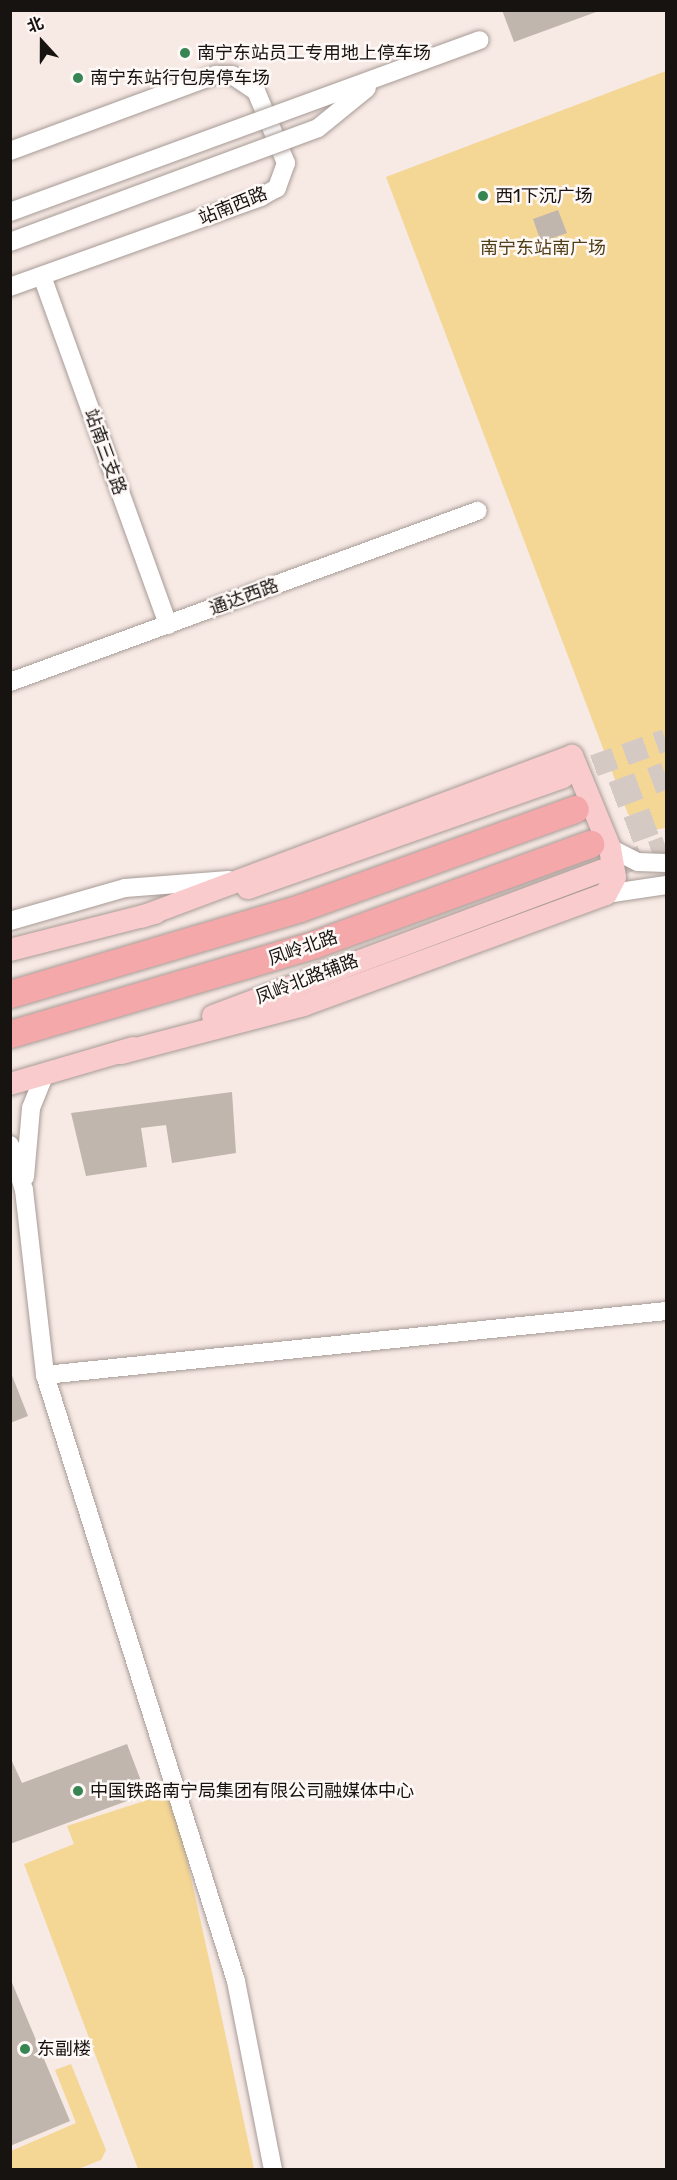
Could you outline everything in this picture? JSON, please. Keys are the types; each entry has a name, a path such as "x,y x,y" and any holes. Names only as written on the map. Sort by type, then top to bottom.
{"highway":[{"path":"10,994 300,908 575,809"},
{"name":"凤岭北路","path":"10,1034 315,944 600,846"}],"main road":[{"path":"121,1053 304,1005 606,894 615,877 600,846 572,756 231,880 142,917"},
{"path":"10,950 278,880 563,777"},
{"name":"凤岭北路辅路","path":"10,1084 121,1053 603,870"}],"street":[{"path":"10,212 479,40"},
{"name":"站南西路","path":"10,151 216,75 232,75 256,92 286,163 277,188 261,197 43,279 10,287"},
{"path":"10,242 318,128 378,78"},
{"name":"站南三支路","path":"43,279 168,625"},
{"name":"通达西路","path":"10,682 478,511"},
{"path":"600,846 638,861 666,862"},
{"path":"10,921 125,888 231,880"},
{"path":"606,894 666,885"},
{"path":"24,1190 31,1108 44,1075"},
{"path":"10,1145 24,1190 45,1375 236,1981 273,2169"},
{"path":"45,1375 666,1311"}],"green space":[{"name":"南宁东站南广场","path":"666,71 666,828 651,830 628,814 386,177"},
{"path":"172,1792 254,2169 138,2169 24,1864 74,1844 67,1826"},
{"path":"71,2064 106,2150 101,2160 78,2169 11,2169 11,2151 76,2123 55,2070"}],"building":[{"path":"502,10 596,10 596,12 514,42"},
{"path":"558,210 567,233 541,242 533,219"},
{"path":"232,1092 236,1153 172,1163 166,1125 141,1128 147,1167 86,1176 71,1113"},
{"path":"10,1374 28,1416 10,1423"},
{"name":"中国铁路南宁局集团有限公司融媒体中心","path":"127,1744 146,1794 10,1844 10,1757 22,1783"},
{"name":"东副楼","path":"10,1978 70,2121 10,2146"}],"tunnel":[{"path":"563,777 666,740"},
{"path":"575,809 666,775"},
{"path":"590,844 666,816"},
{"path":"621,864 666,847"}],"place":[{"name":"南宁东站员工专用地上停车场","path":"185,53"},
{"name":"南宁东站行包房停车场","path":"78,78"},
{"name":"西1下沉广场","path":"483,196"},
{"name":"中国铁路南宁局集团有限公司融媒体中心","path":"78,1791"},
{"name":"东副楼","path":"25,2049"}]}
